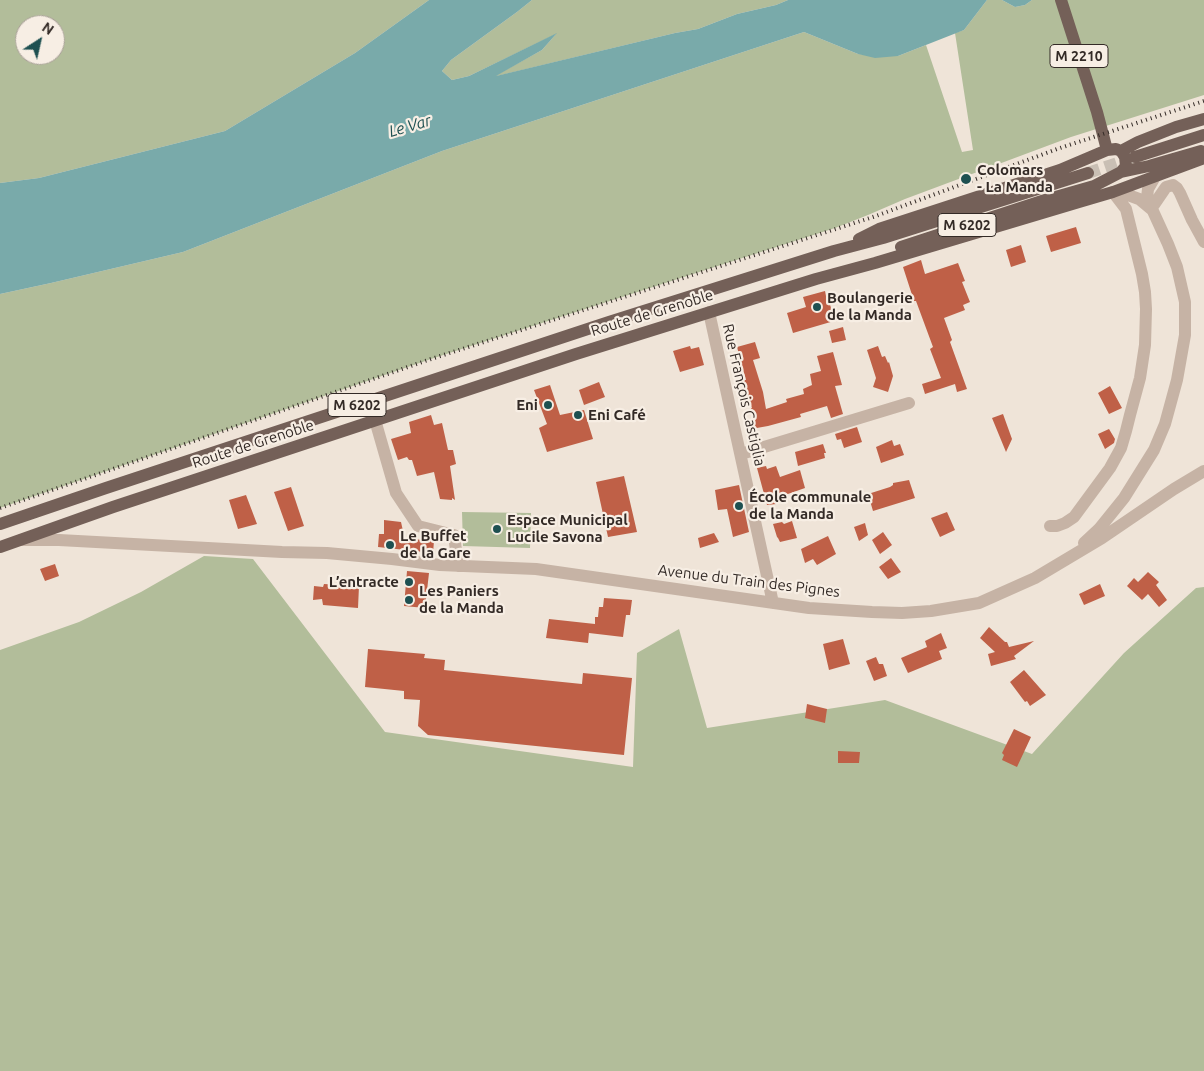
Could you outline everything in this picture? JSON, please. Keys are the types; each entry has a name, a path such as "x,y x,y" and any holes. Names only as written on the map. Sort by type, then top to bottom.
{"main road":[{"name":"M 2210","path":"1060,0 1097,112 1107,150"},
{"path":"1120,151 1168,130 1204,119"},
{"path":"1135,157 1204,135"},
{"path":"1107,150 1120,151 1126,158 1126,166 1120,173 1114,192"},
{"name":"M 6202","path":"834,251 879,229 1060,170 1107,150"},
{"name":"M 6202","path":"816,279 873,256 1094,186 1120,173 1204,150"},
{"name":"Route de Grenoble","path":"19,540 113,507 576,354 816,279 875,264 1114,192 1204,158"},
{"name":"Route de Grenoble","path":"0,524 609,322 1088,173"},
{"name":"M 6202","path":"0,547 19,540"}],"street":[{"path":"1057,565 1099,529 1124,498 1154,450 1165,424 1177,380 1185,335 1185,302 1177,267 1147,198 1148,189 1156,175"},
{"path":"1151,209 1166,187 1173,185 1178,188 1204,242"},
{"path":"1114,192 1133,197 1151,209"},
{"path":"1050,526 1065,523 1074,517 1110,468 1121,448 1140,378 1145,345 1145,292 1126,209 1114,192"},
{"name":"Rue François Castiglia","path":"709,312 773,603"},
{"path":"741,454 909,403"},
{"path":"375,420 396,493 418,526 454,534 458,566"},
{"name":"Avenue du Train des Pignes","path":"19,540 60,540 327,553 440,565 546,570 809,608 902,613 931,611 979,603 1035,578 1102,538 1204,471"},
{"path":"1124,498 1143,510"}],"green space":[{"path":"0,0 429,0 355,53 225,131 39,178 0,183"},
{"path":"532,0 788,0 776,5 737,14 698,29 493,77 542,50 556,34 469,76 452,80 442,71 451,60"},
{"path":"987,0 1002,0 1015,7 1025,5 1032,0 1204,0 1204,95 1071,137 905,199 835,228 431,359 0,508 0,294 183,252 442,151 804,32 858,54 898,56 926,45 962,152 973,150 955,33 964,30"},
{"name":"Espace Municipal Lucile Savona","path":"462,512 531,513 530,548 463,546"},
{"path":"204,556 253,559 385,732 633,767 637,653 679,629 707,728 885,700 1032,754 1124,653 1196,588 1204,587 1204,1071 0,1071 0,650 79,622 141,592"}],"water":[{"name":"Le Var","path":"429,0 532,0 451,60 442,71 452,80 469,76 557,33 542,50 496,76 698,29 737,14 776,5 788,0 987,0 964,30 898,56 875,58 858,54 804,32 442,151 183,252 0,294 0,183 39,178 225,131 355,53"},
{"path":"1002,0 1032,0 1025,5 1015,7"}],"building":[{"path":"1076,227 1081,243 1051,252 1046,236"},
{"path":"1021,245 1026,262 1011,267 1006,250"},
{"path":"921,260 925,274 958,263 965,281 962,282 970,302 963,305 965,310 944,318 952,340 950,342 967,389 957,392 955,384 925,394 922,384 941,378 930,349 933,347 916,301 914,301 903,267"},
{"path":"825,291 834,321 793,333 787,313 806,307 803,297"},
{"path":"843,327 846,340 832,343 829,331"},
{"path":"755,342 760,358 753,360 766,409 787,402 786,399 804,394 803,389 812,385 810,374 821,371 817,356 833,352 842,385 835,386 843,414 831,418 827,406 800,414 801,417 751,429 749,420 754,419 743,380 746,380 737,347"},
{"path":"690,346 691,349 699,347 704,365 680,372 673,351"},
{"path":"878,346 882,357 885,356 889,362 893,376 888,392 873,387 876,378 867,350"},
{"path":"599,382 605,397 584,405 579,390"},
{"path":"550,385 560,415 584,410 593,439 547,452 539,428 547,424 534,390"},
{"path":"1110,386 1122,408 1109,414 1098,393"},
{"path":"1003,414 1012,439 1006,452 992,418"},
{"path":"431,415 434,425 442,423 448,450 453,450 456,464 450,466 455,500 452,498 452,500 440,499 434,472 417,476 412,460 409,460 407,457 398,460 391,439 411,433 409,422"},
{"path":"857,427 862,442 844,448 841,439 837,440 835,434"},
{"path":"1109,429 1115,439 1114,443 1105,449 1098,434"},
{"path":"892,440 894,446 900,444 904,455 881,463 876,447"},
{"path":"823,444 826,453 824,453 825,458 798,466 795,452"},
{"path":"766,466 767,469 776,466 780,477 800,470 805,488 785,495 785,498 776,500 776,504 767,505 757,468"},
{"path":"624,476 637,532 608,537 596,482"},
{"path":"909,480 915,498 873,511 868,494 890,487 893,483"},
{"path":"739,485 749,532 733,537 727,509 718,510 715,490"},
{"path":"291,487 304,526 288,531 274,492"},
{"path":"246,495 257,524 238,529 229,500"},
{"path":"947,512 955,530 940,537 931,518"},
{"path":"384,520 401,522 402,538 434,541 433,553 378,547 379,534 384,534"},
{"path":"792,521 797,538 780,542 773,524 782,522 784,524"},
{"path":"865,523 868,535 859,541 854,527"},
{"path":"883,532 892,545 880,554 872,540"},
{"path":"714,533 719,542 700,548 698,538"},
{"path":"828,536 836,554 817,565 813,559 805,563 801,549"},
{"path":"891,558 901,572 888,579 879,567"},
{"path":"55,564 59,576 45,581 40,569"},
{"path":"407,571 429,573 425,608 404,606"},
{"path":"1148,572 1159,582 1156,585 1167,600 1159,607 1148,594 1142,600 1127,586 1134,578 1138,582"},
{"path":"324,584 359,586 358,608 323,605 322,599 313,600 314,586 323,587"},
{"path":"1100,584 1105,596 1084,605 1079,594"},
{"path":"604,598 632,600 630,615 626,615 623,637 589,633 588,643 546,638 549,619 595,624 595,617 598,617 599,607 603,607"},
{"path":"989,627 1007,642 1009,647 1034,641 1014,656 1016,659 991,666 988,654 995,652 980,638"},
{"path":"941,633 947,648 939,651 942,659 908,673 901,658 927,647 925,641"},
{"path":"843,639 850,664 829,670 823,644"},
{"path":"368,649 425,654 424,658 445,660 444,670 582,684 583,673 632,678 624,755 428,735 418,726 420,700 404,699 404,691 365,687"},
{"path":"876,657 879,664 883,664 887,676 874,681 866,661"},
{"path":"1024,670 1046,695 1030,706 1010,682"},
{"path":"807,704 827,709 825,723 805,718"},
{"path":"1014,729 1031,737 1017,767 1002,760 1004,755 1002,753"},
{"path":"838,751 860,752 859,763 838,763"}],"tunnel":[{"path":"1088,173 1135,157"}],"railway":[{"path":"0,508 431,359 873,217 1060,148 1204,101"}],"place":[{"name":"Colomars - La Manda","path":"966,179"},
{"name":"Boulangerie de la Manda","path":"817,307"},
{"name":"Eni","path":"548,405"},
{"name":"Eni Café","path":"578,415"},
{"name":"École communale de la Manda","path":"739,506"},
{"name":"Espace Municipal Lucile Savona","path":"497,529"},
{"name":"Le Buffet de la Gare","path":"390,545"},
{"name":"L’entracte","path":"409,582"},
{"name":"Les Paniers de la Manda","path":"409,600"}]}
